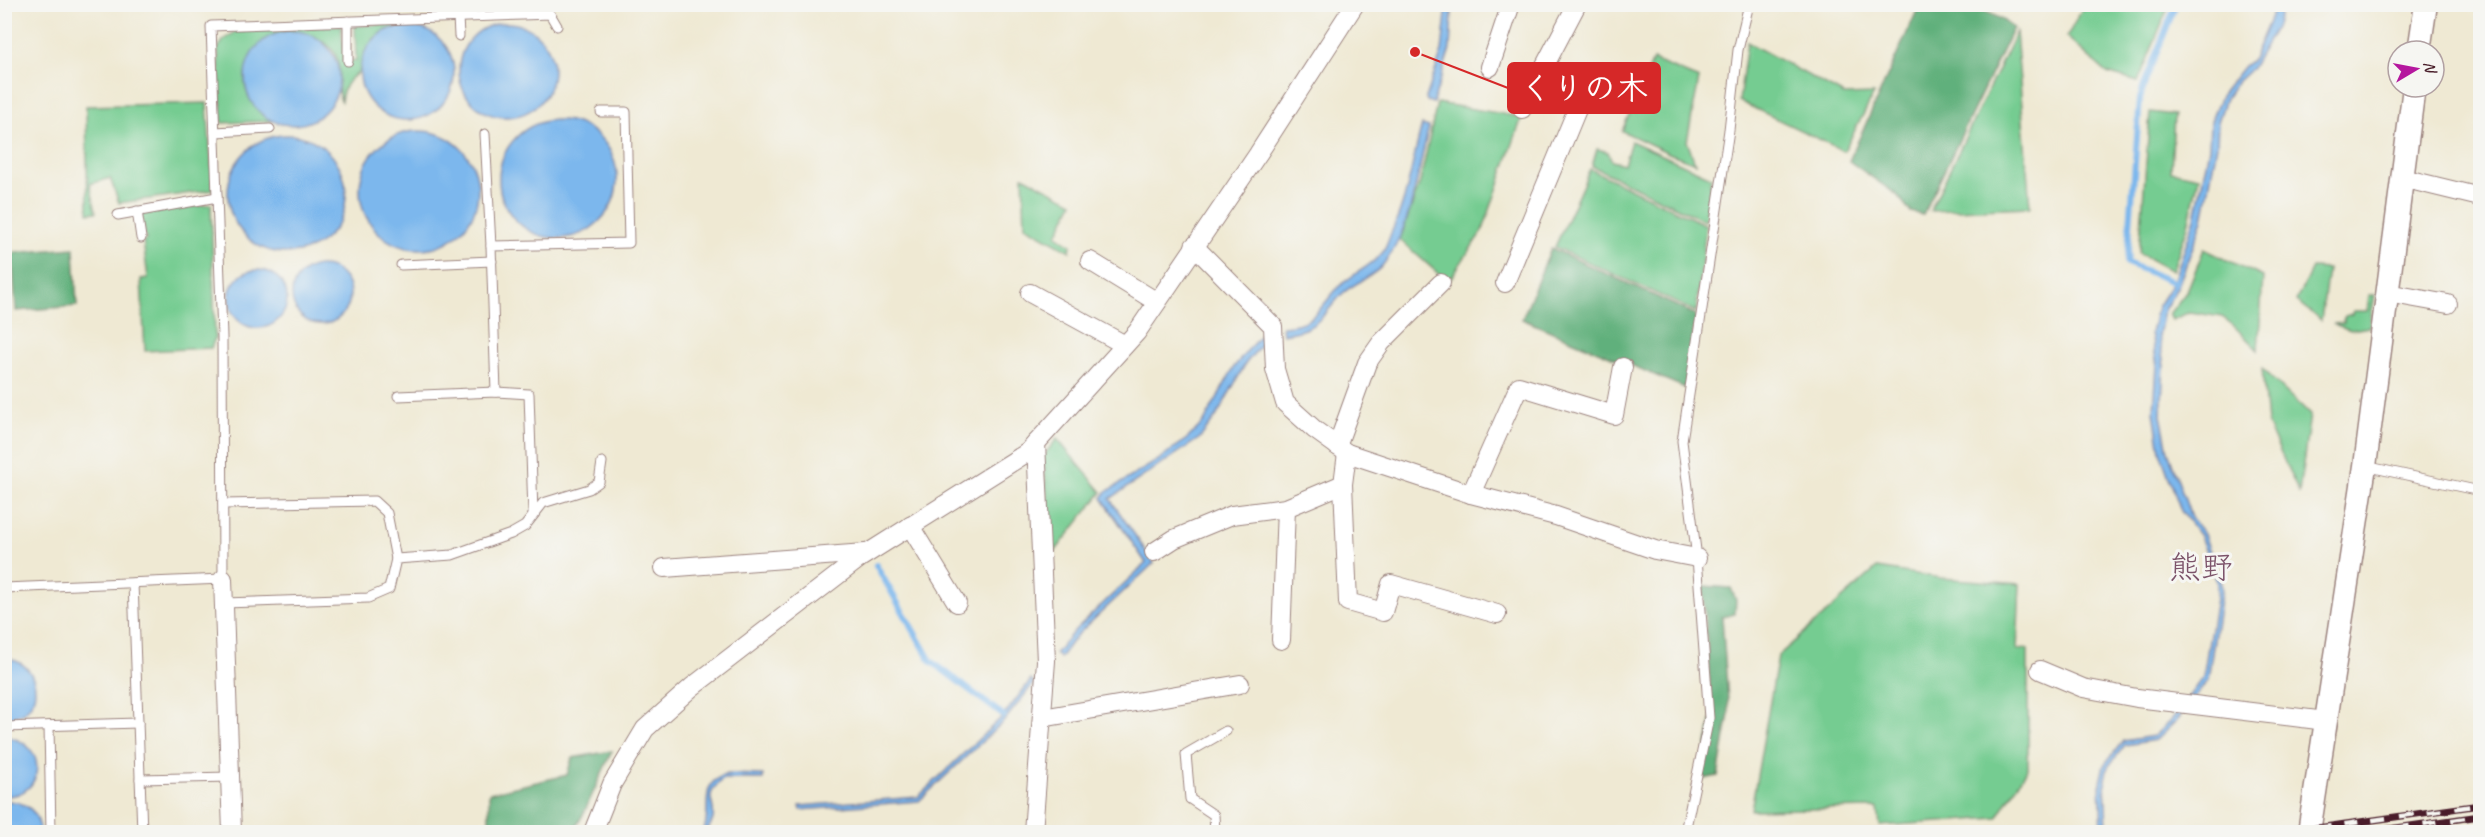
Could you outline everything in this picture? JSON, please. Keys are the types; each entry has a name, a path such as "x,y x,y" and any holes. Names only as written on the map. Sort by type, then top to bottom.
{"street":[{"path":"593,832 612,784 645,729 692,687 867,553 1028,452 1137,332 1258,154 1355,4"},
{"path":"1490,67 1511,4"},
{"path":"1522,109 1577,4"},
{"path":"2421,39 2426,4"},
{"path":"1505,283 1578,107 1535,85"},
{"path":"2309,832 2365,466 2412,99"},
{"path":"2402,178 2481,197"},
{"path":"1194,246 1274,326 1275,369 1286,403 1315,430 1342,449 1472,494 1556,516 1655,550 1697,558"},
{"path":"1090,261 1157,302"},
{"path":"1441,283 1381,343 1367,363 1342,449 1348,602 1383,612 1391,584 1497,614"},
{"path":"1030,293 1125,345"},
{"path":"2387,293 2448,304"},
{"path":"1472,494 1519,386 1614,415 1623,367"},
{"path":"1033,832 1046,661 1036,443"},
{"path":"1154,552 1174,539 1232,515 1286,508 1343,484"},
{"path":"1281,640 1286,508"},
{"path":"910,526 957,603"},
{"path":"664,568 867,553"},
{"path":"223,579 232,832"},
{"path":"2040,670 2083,688 2137,698 2326,721"},
{"path":"1042,718 1240,684"}],"lane":[{"path":"1685,832 1708,718 1697,558 1682,441 1729,130 1738,50 1749,4"},
{"path":"4,588 223,579 222,337 211,26 550,14 557,26"},
{"path":"458,17 459,36"},
{"path":"348,21 348,61"},
{"path":"491,246 629,243 626,112 601,112"},
{"path":"215,132 270,129"},
{"path":"485,134 496,392"},
{"path":"118,215 217,197"},
{"path":"137,211 141,238"},
{"path":"401,265 492,261"},
{"path":"398,396 529,393 533,513"},
{"path":"396,559 452,555 511,534 525,526 543,503 589,489 599,482 602,462"},
{"path":"2365,466 2481,491"},
{"path":"223,504 374,501 387,513 396,559 389,590 368,598 224,603"},
{"path":"133,583 142,832"},
{"path":"4,727 138,723"},
{"path":"49,726 51,832"},
{"path":"1215,832 1214,815 1190,799 1186,754 1226,731"},
{"path":"140,779 230,777"}],"green space":[{"path":"1920,4 1957,5 1981,10 2003,20 2013,28 1923,215 1911,212 1897,195 1849,161"},
{"path":"2084,5 2169,5 2138,82 2107,73 2067,37"},
{"path":"411,23 399,25 375,37 362,61 359,73 346,84 341,101 338,90 337,58 334,52 317,38 297,34 278,37 260,48 249,63 245,81 251,101 271,121 222,123 218,48 236,31 341,25 345,62 356,60 355,26"},
{"path":"2016,32 2030,207 1930,211"},
{"path":"1747,42 1844,95 1874,94 1844,151 1739,101"},
{"path":"1653,60 1699,79 1687,141 1695,163 1622,131"},
{"path":"207,103 213,190 119,203 110,178 90,184 96,212 88,213 86,106"},
{"path":"1437,103 1522,117 1483,230 1448,282 1400,240 1420,182"},
{"path":"2150,112 2174,115 2171,171 2199,177 2187,229 2172,271 2139,253"},
{"path":"1631,141 1711,177 1705,221 1592,166 1597,149 1608,152 1612,161 1624,164"},
{"path":"1590,169 1706,225 1696,312 1555,247"},
{"path":"1023,176 1073,202 1057,235 1071,245 1070,251 1025,226"},
{"path":"211,204 215,338 211,348 145,351 141,279 148,278 143,241 146,240 141,214"},
{"path":"74,248 77,306 16,311 12,253"},
{"path":"1551,248 1696,315 1685,388 1522,319"},
{"path":"2204,249 2263,277 2258,350 2222,317 2190,312 2172,320 2169,314 2187,291"},
{"path":"2312,268 2328,269 2321,320 2296,301"},
{"path":"2369,295 2375,295 2369,327 2351,330 2333,324 2344,323 2345,316 2352,314 2353,311 2367,311"},
{"path":"2262,369 2310,415 2299,493 2267,423"},
{"path":"1057,439 1102,492 1053,554 1043,456"},
{"path":"1877,568 1941,578 2020,584 2017,650 2028,649 2028,768 1997,818 1880,826 1878,808 1751,810 1778,656"},
{"path":"1703,586 1731,588 1736,600 1735,614 1722,617 1729,714 1718,776 1704,779 1702,774 1712,716"},
{"path":"612,751 573,832 489,832 489,793 567,775 572,758"}],"water":[{"path":"1447,5 1455,5 1452,12 1450,49 1433,103 1427,101 1426,98 1442,51"},
{"path":"2276,5 2282,5 2277,25 2252,68 2237,82 2226,98 2218,122 2217,145 2203,220 2178,286 2164,310 2159,336 2164,366 2161,415 2168,451 2191,517 2204,534 2222,587 2208,680 2178,719 2156,740 2125,745 2108,767 2105,779 2107,832 2102,832 2100,782 2104,765 2123,741 2154,736 2172,719 2203,677 2217,583 2200,536 2181,511 2160,452 2154,411 2157,365 2151,333 2157,307 2173,282 2195,218 2209,148 2210,124 2216,107 2223,92 2244,66 2253,59"},
{"path":"506,23 524,27 539,37 549,52 553,70 549,88 539,103 524,113 506,117 488,113 473,103 463,88 459,70 463,52 473,37 488,27"},
{"path":"407,26 425,30 440,40 450,55 454,73 450,91 440,106 425,116 407,120 389,116 374,106 364,91 360,73 364,55 374,40 389,30"},
{"path":"292,31 310,35 325,45 335,60 339,78 335,96 325,111 310,121 292,125 274,121 259,111 249,96 245,78 249,60 259,45 274,35"},
{"path":"558,120 569,121 591,130 607,146 616,168 616,190 607,212 591,228 569,237 558,238 547,237 525,228 509,212 500,190 499,179 500,168 509,146 525,130 547,121"},
{"path":"1422,125 1429,127 1413,199 1401,235 1392,251 1378,270 1341,295 1317,322 1303,330 1283,334 1282,326 1302,323 1314,316 1341,285 1372,263 1383,252 1402,205"},
{"path":"419,131 430,132 452,141 468,157 477,179 477,201 468,223 452,239 430,248 419,249 408,248 386,239 370,223 361,201 360,190 361,179 370,157 386,141 408,132"},
{"path":"287,135 309,140 329,152 341,172 346,194 341,216 329,236 309,248 287,253 265,248 245,236 233,216 228,194 233,172 245,152 265,140"},
{"path":"315,266 327,266 342,274 350,289 350,301 342,316 327,324 315,324 300,316 292,301 292,289 300,274"},
{"path":"252,270 264,270 279,278 287,293 287,305 279,320 264,328 252,328 237,320 229,305 229,293 237,278"},
{"path":"1262,333 1266,339 1246,363 1216,417 1200,438 1110,499 1154,563 1076,636 1060,658 1055,654 1075,630 1146,563 1102,498 1106,492 1160,459 1188,438 1204,422 1234,367"},
{"path":"5,658 18,662 28,669 35,690 33,700 27,709 18,715 5,717"},
{"path":"1031,680 1034,683 1004,721 919,801 801,810 800,806 918,797 1004,715"},
{"path":"4,738 21,741 30,749 37,769 28,788 18,794 5,796"},
{"path":"728,774 763,775 763,779 723,779 711,795 713,819 706,832 703,832 707,816 708,791 718,778"},
{"path":"5,802 23,804 32,810 38,819 40,832 5,832"}],"waterway":[{"path":"2173,282 2127,263 2140,99 2176,4"},
{"path":"876,565 931,661 1004,716"}],"railway":[{"path":"2289,832 2480,805"},
{"path":"2368,832 2480,816"}],"place":[{"name":"くりの木","path":"1415,52"}],"district":[{"name":"熊野","path":"2201,567"}]}
